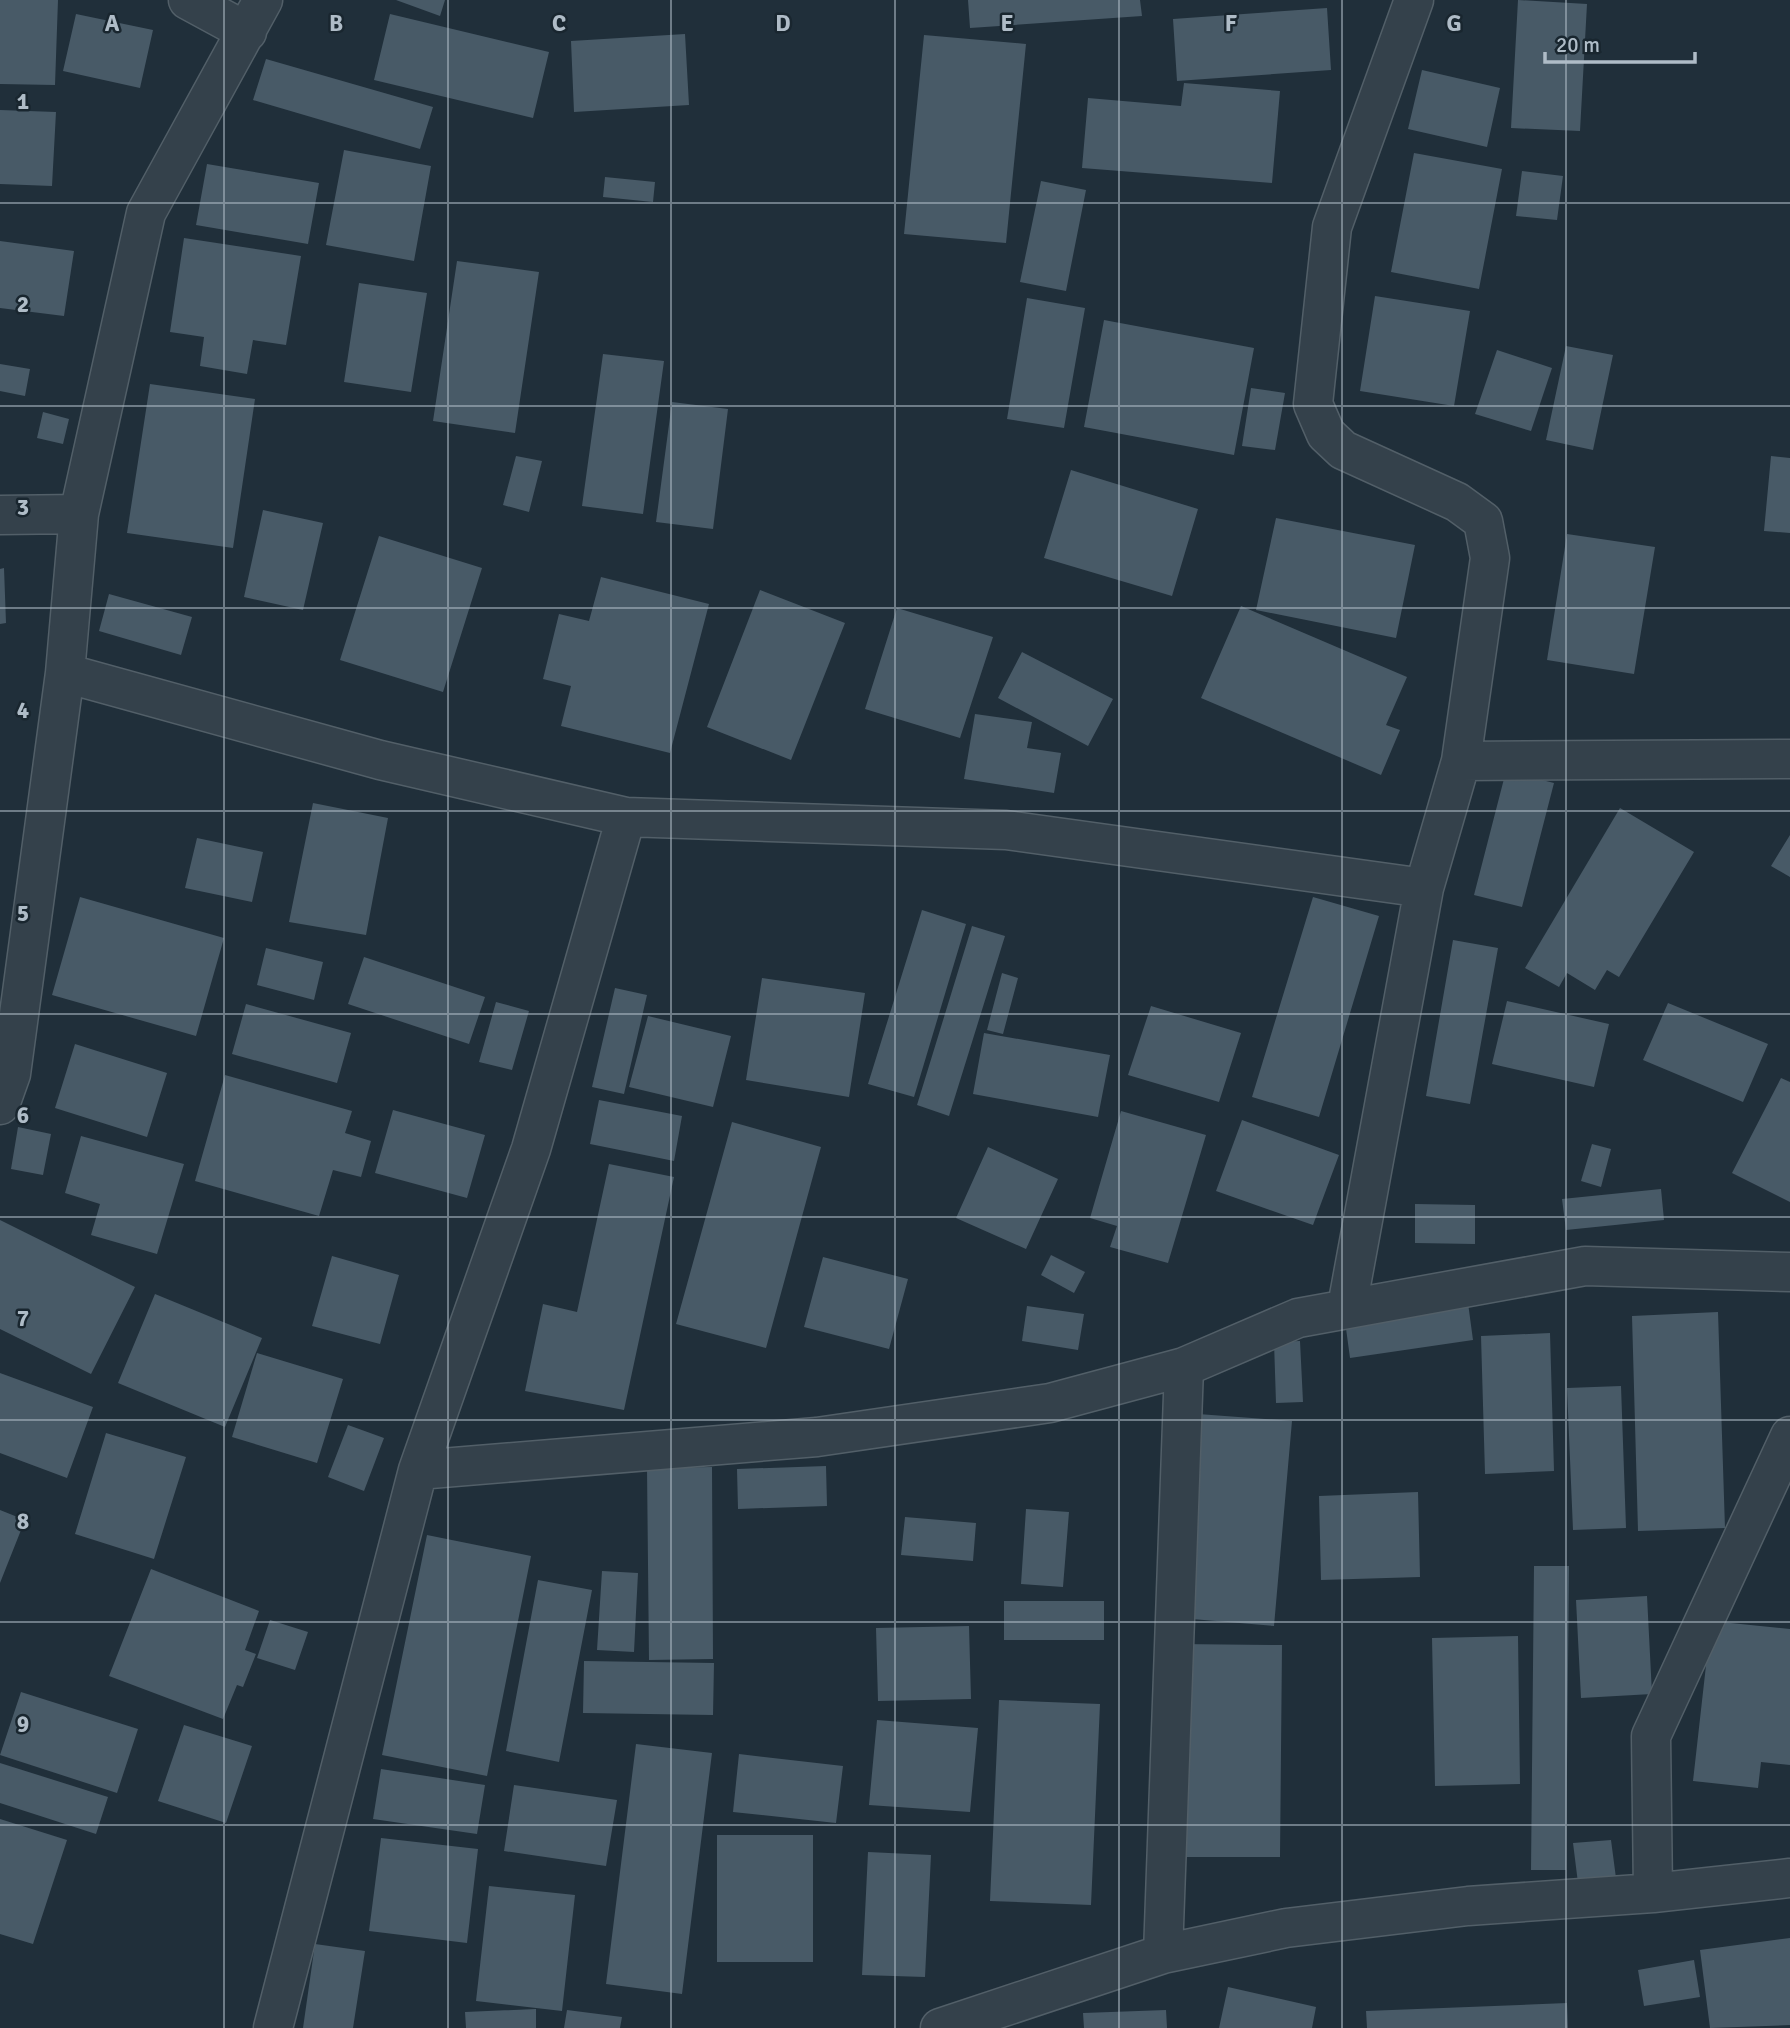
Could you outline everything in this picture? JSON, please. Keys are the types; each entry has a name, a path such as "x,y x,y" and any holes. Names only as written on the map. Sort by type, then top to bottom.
{"street":[{"path":"0,1105 11,1074 65,673 79,514 146,213 255,16 188,0"},
{"path":"1348,1307 1424,888 1461,761 1490,558 1483,521 1457,502 1343,450 1326,434 1313,404 1332,227 1414,0"},
{"path":"0,515 79,514"},
{"path":"65,673 380,760 626,817 1006,830 1424,888"},
{"path":"1461,761 1790,759"},
{"path":"272,2028 418,1470 531,1149 626,817"},
{"path":"418,1470 817,1437 1050,1403 1184,1367 1298,1318 1585,1266 1790,1272"},
{"path":"1163,1954 1184,1367"},
{"path":"1653,1893 1651,1736 1790,1436"},
{"path":"940,2028 1163,1954 1286,1928 1468,1906 1653,1893 1790,1878"}],"building":[{"path":"0,0 58,0 55,85 0,84"},
{"path":"396,0 445,0 440,16"},
{"path":"968,0 1140,0 1142,16 970,28"},
{"path":"1518,0 1587,4 1580,131 1511,128"},
{"path":"1327,8 1331,70 1177,81 1173,19"},
{"path":"76,14 153,30 140,88 63,71"},
{"path":"390,14 549,52 533,118 374,80"},
{"path":"685,34 689,105 574,112 571,41"},
{"path":"924,35 1026,44 1006,243 904,234"},
{"path":"266,59 433,107 420,149 253,100"},
{"path":"1422,70 1500,88 1487,147 1408,129"},
{"path":"1184,83 1280,91 1272,183 1082,168 1088,98 1181,106"},
{"path":"0,110 56,112 52,186 0,184"},
{"path":"344,150 431,166 414,261 326,245"},
{"path":"1414,153 1502,169 1479,289 1391,272"},
{"path":"207,164 319,183 308,244 196,225"},
{"path":"1522,171 1563,176 1557,220 1516,216"},
{"path":"605,177 655,182 653,202 603,197"},
{"path":"1041,181 1086,190 1066,291 1020,282"},
{"path":"184,238 301,256 286,345 253,340 247,374 200,366 204,337 170,332"},
{"path":"0,241 74,251 64,316 0,308"},
{"path":"457,261 539,272 515,433 433,421"},
{"path":"359,283 427,293 411,392 344,382"},
{"path":"1375,296 1470,311 1454,406 1360,391"},
{"path":"1027,298 1085,308 1064,428 1007,419"},
{"path":"1104,320 1254,348 1234,455 1084,427"},
{"path":"1566,346 1613,355 1593,450 1546,440"},
{"path":"1497,350 1552,368 1531,431 1475,414"},
{"path":"603,354 664,361 643,514 582,506"},
{"path":"0,364 30,369 25,396 0,391"},
{"path":"150,384 255,399 233,548 127,533"},
{"path":"1251,388 1285,393 1275,450 1242,446"},
{"path":"672,402 728,409 713,529 656,522"},
{"path":"43,412 69,419 63,444 37,438"},
{"path":"516,456 542,461 529,512 503,505"},
{"path":"1771,456 1790,458 1790,533 1764,531"},
{"path":"1071,470 1198,509 1172,596 1044,558"},
{"path":"263,510 323,523 303,610 244,597"},
{"path":"1276,518 1415,545 1396,638 1256,610"},
{"path":"1567,534 1655,547 1634,674 1547,660"},
{"path":"379,536 482,568 443,692 340,660"},
{"path":"4,568 6,623 0,624 0,569"},
{"path":"601,577 709,604 670,753 561,726 571,686 543,679 559,614 589,621"},
{"path":"760,590 845,623 791,760 707,727"},
{"path":"109,594 192,617 181,655 99,631"},
{"path":"1241,606 1407,677 1386,725 1400,730 1381,775 1201,698"},
{"path":"897,608 993,637 960,738 865,709"},
{"path":"1022,652 1113,699 1088,746 998,698"},
{"path":"975,714 1032,722 1027,748 1061,753 1054,793 964,779"},
{"path":"1506,771 1554,783 1522,907 1474,895"},
{"path":"313,803 388,818 366,935 289,922"},
{"path":"1620,808 1694,852 1619,977 1607,970 1595,990 1567,973 1559,987 1525,968"},
{"path":"1790,835 1790,877 1771,866"},
{"path":"197,838 263,852 252,902 185,888"},
{"path":"80,897 224,938 196,1036 52,995"},
{"path":"1313,897 1379,916 1319,1117 1252,1097"},
{"path":"922,910 966,924 914,1097 868,1084"},
{"path":"972,926 1005,936 949,1116 917,1105"},
{"path":"1453,940 1498,948 1470,1104 1426,1096"},
{"path":"266,948 323,962 314,1000 257,985"},
{"path":"364,957 485,997 469,1044 348,1004"},
{"path":"1002,973 1018,978 1003,1034 987,1030"},
{"path":"762,978 865,993 849,1097 746,1080"},
{"path":"615,988 647,995 624,1094 592,1087"},
{"path":"1507,1001 1609,1024 1594,1087 1492,1064"},
{"path":"496,1002 529,1011 512,1070 479,1062"},
{"path":"1668,1003 1768,1044 1743,1102 1643,1060"},
{"path":"246,1004 351,1033 337,1083 232,1054"},
{"path":"1151,1006 1241,1033 1219,1102 1128,1075"},
{"path":"648,1016 731,1036 713,1107 629,1087"},
{"path":"984,1033 1110,1055 1098,1117 973,1094"},
{"path":"75,1044 167,1073 147,1137 55,1108"},
{"path":"225,1075 352,1111 345,1133 371,1141 361,1177 333,1170 319,1216 195,1181"},
{"path":"1781,1078 1790,1082 1790,1202 1732,1173"},
{"path":"599,1100 682,1116 674,1161 590,1144"},
{"path":"393,1110 485,1135 467,1198 375,1173"},
{"path":"1121,1111 1206,1135 1168,1263 1110,1247 1117,1226 1090,1218"},
{"path":"1242,1120 1339,1155 1313,1225 1216,1191"},
{"path":"732,1122 821,1147 766,1348 676,1324"},
{"path":"18,1127 51,1134 43,1175 11,1169"},
{"path":"81,1136 184,1164 157,1254 91,1235 100,1204 65,1193"},
{"path":"1592,1144 1611,1149 1601,1187 1581,1181"},
{"path":"988,1147 1058,1179 1026,1249 956,1218"},
{"path":"609,1164 674,1177 624,1410 525,1391 543,1304 577,1312"},
{"path":"1661,1189 1664,1220 1566,1230 1562,1199"},
{"path":"1415,1204 1475,1205 1475,1244 1415,1243"},
{"path":"0,1220 135,1287 91,1374 0,1329"},
{"path":"1051,1255 1085,1272 1074,1293 1041,1275"},
{"path":"332,1256 399,1275 380,1344 312,1326"},
{"path":"823,1257 908,1279 889,1349 804,1327"},
{"path":"155,1294 262,1338 225,1427 118,1383"},
{"path":"1468,1303 1473,1340 1350,1358 1345,1321"},
{"path":"1027,1306 1084,1314 1078,1350 1022,1341"},
{"path":"1718,1312 1725,1528 1638,1531 1632,1316"},
{"path":"1550,1333 1554,1471 1485,1474 1481,1336"},
{"path":"1300,1341 1303,1402 1276,1403 1274,1342"},
{"path":"257,1353 343,1379 317,1463 232,1437"},
{"path":"0,1373 93,1407 67,1478 0,1453"},
{"path":"1621,1386 1626,1528 1573,1530 1567,1388"},
{"path":"1198,1414 1292,1421 1274,1626 1180,1618"},
{"path":"348,1425 384,1438 364,1491 328,1477"},
{"path":"106,1433 186,1457 154,1559 75,1534"},
{"path":"826,1466 827,1506 738,1509 737,1469"},
{"path":"712,1467 713,1659 649,1660 647,1468"},
{"path":"1418,1492 1420,1577 1321,1580 1319,1496"},
{"path":"1026,1509 1069,1512 1063,1587 1021,1584"},
{"path":"0,1510 25,1520 0,1583"},
{"path":"905,1517 976,1523 973,1561 901,1555"},
{"path":"427,1535 531,1556 487,1776 382,1755"},
{"path":"1534,1566 1569,1566 1566,1870 1531,1870"},
{"path":"151,1569 259,1611 245,1650 256,1654 243,1687 237,1685 223,1719 109,1676"},
{"path":"602,1571 638,1573 634,1652 597,1650"},
{"path":"538,1580 592,1590 559,1762 506,1751"},
{"path":"1647,1596 1652,1694 1581,1698 1576,1600"},
{"path":"1004,1601 1104,1601 1104,1640 1004,1640"},
{"path":"270,1620 308,1632 295,1670 257,1658"},
{"path":"1711,1621 1790,1629 1790,1765 1761,1762 1758,1788 1693,1781"},
{"path":"969,1626 971,1699 878,1701 876,1628"},
{"path":"1518,1636 1520,1784 1435,1786 1432,1638"},
{"path":"1177,1644 1282,1645 1280,1857 1175,1857"},
{"path":"584,1661 714,1663 713,1715 583,1713"},
{"path":"21,1692 138,1729 117,1793 0,1755"},
{"path":"999,1700 1100,1704 1091,1905 990,1901"},
{"path":"877,1720 978,1728 970,1812 869,1805"},
{"path":"184,1725 252,1746 226,1823 158,1801"},
{"path":"636,1744 712,1753 682,1994 606,1984"},
{"path":"739,1754 843,1766 836,1823 733,1812"},
{"path":"0,1763 108,1797 96,1834 0,1803"},
{"path":"381,1769 485,1785 477,1834 373,1819"},
{"path":"514,1785 617,1800 606,1866 504,1851"},
{"path":"0,1819 67,1840 33,1944 0,1934"},
{"path":"717,1835 813,1835 813,1962 717,1962"},
{"path":"381,1838 478,1849 467,1943 369,1931"},
{"path":"1611,1840 1616,1878 1578,1883 1573,1843"},
{"path":"868,1852 931,1855 925,1977 862,1975"},
{"path":"489,1886 575,1895 562,2011 476,2001"},
{"path":"1790,1938 1790,2025 1710,2028 1700,1950"},
{"path":"315,1944 365,1951 353,2028 303,2028"},
{"path":"1694,1960 1700,1997 1644,2006 1638,1970"},
{"path":"1228,1987 1316,2007 1312,2028 1219,2028"},
{"path":"1567,2003 1568,2028 1367,2028 1366,2011"},
{"path":"536,2009 536,2028 466,2028 465,2012"},
{"path":"567,2010 622,2017 620,2028 564,2028"},
{"path":"1166,2010 1167,2028 1084,2028 1083,2013"}]}
